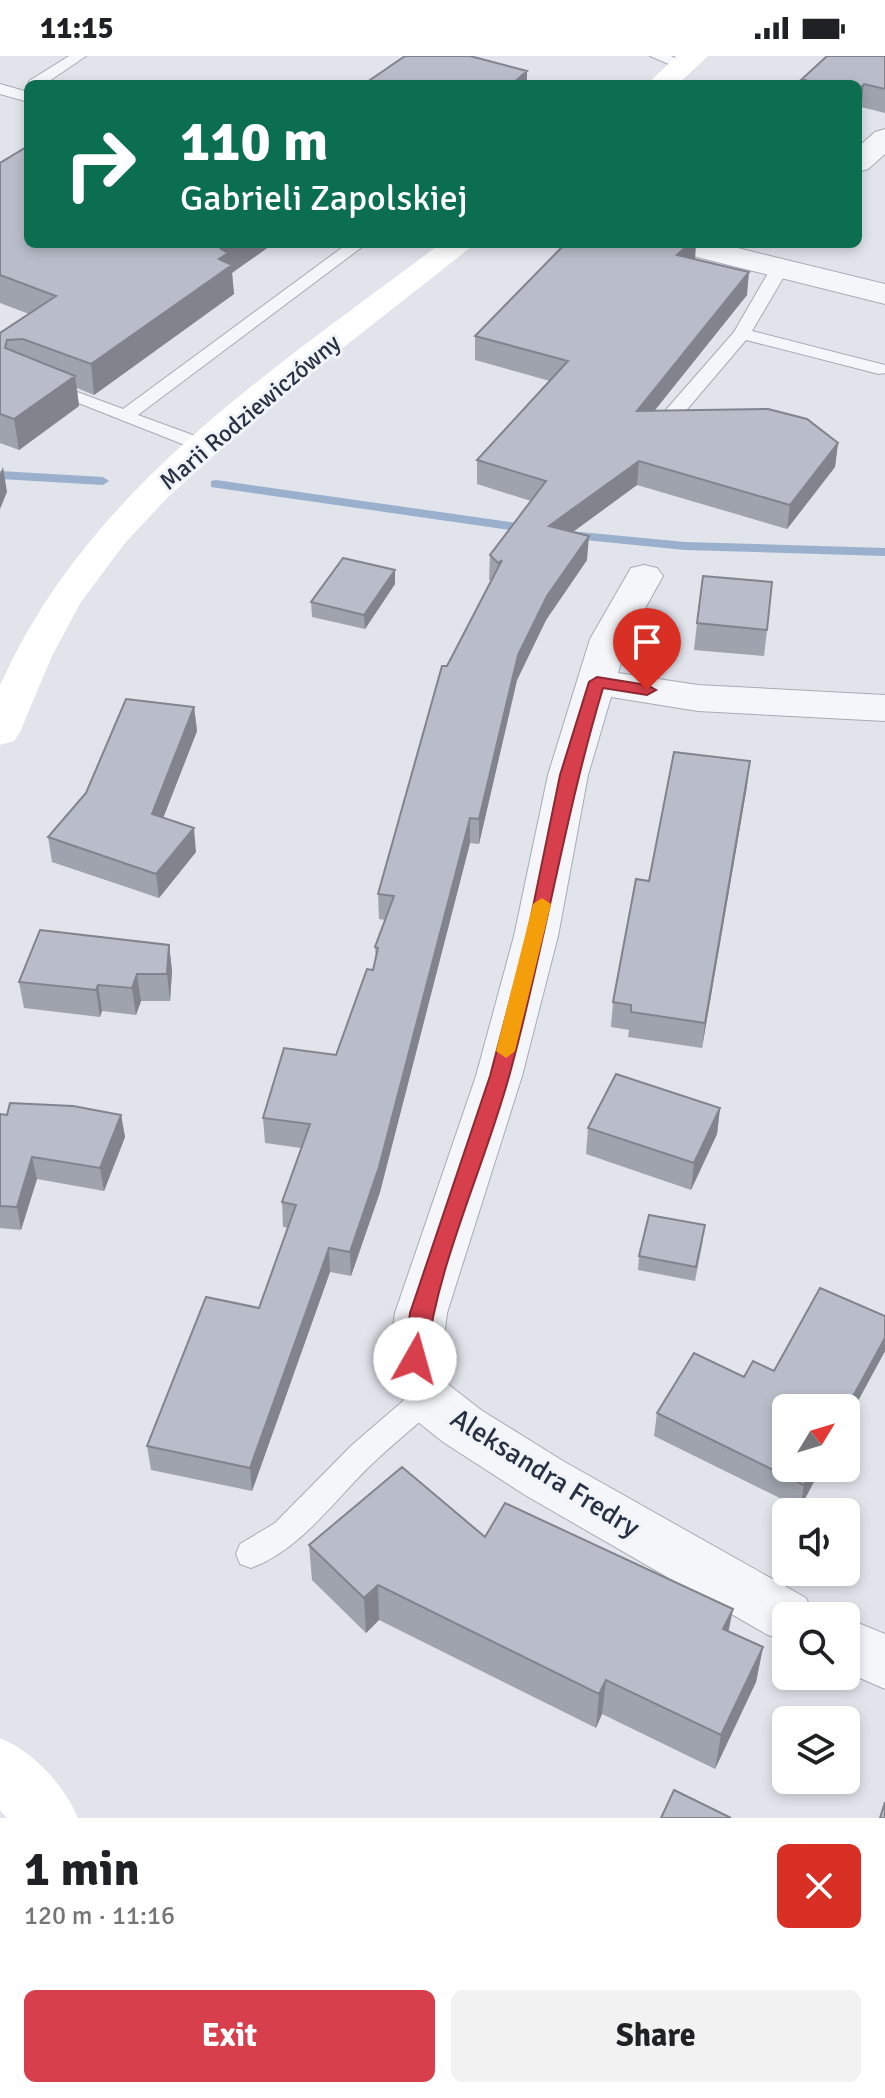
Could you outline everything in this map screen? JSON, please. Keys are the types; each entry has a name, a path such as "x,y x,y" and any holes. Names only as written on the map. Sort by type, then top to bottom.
{"street":[{"path":"664,80 678,59"},
{"path":"862,159 885,138"},
{"name":"Marii Rodziewiczówny","path":"0,732 43,633 74,585 149,497 202,445 455,248"},
{"path":"709,248 770,258 885,294"},
{"name":"Aleksandra Fredry","path":"644,576 609,639 568,775 536,936 499,1076 421,1313 415,1359 427,1398 462,1426 544,1478 772,1608"},
{"path":"597,682 698,698 885,708"},
{"path":"860,1650 885,1662"},
{"path":"0,1767 48,1818"},
{"path":"0,1804 35,1818"}],"lane":[{"path":"40,80 79,56"},
{"path":"0,89 24,93"},
{"path":"125,416 353,248"},
{"path":"665,423 742,334 770,258"},
{"path":"742,334 879,369"},
{"path":"33,381 202,445"},
{"path":"251,1554 286,1532 362,1454 427,1398"}],"building":[{"path":"405,56 470,56 527,71 517,80 370,80"},
{"path":"827,56 885,56 885,89 862,86 862,80 801,80"},
{"path":"24,148 24,248 223,248 228,253 219,259 232,265 91,364 23,339 7,340 5,348 75,376 14,419 0,414 0,333 56,296 0,275 0,163"},
{"path":"561,248 685,248 677,255 749,272 637,411 768,409 807,419 838,443 790,505 639,461 549,526 589,536 547,596 518,655 479,819 470,818 379,1167 350,1252 329,1248 250,1468 147,1446 206,1297 259,1308 296,1205 282,1202 310,1124 263,1118 284,1048 336,1055 367,969 373,970 378,948 375,947 394,896 378,894 442,666 447,666 502,560 498,563 490,555 546,481 477,460 568,361 475,336"},
{"path":"343,558 395,570 364,615 311,602"},
{"path":"703,576 772,582 767,630 697,623"},
{"path":"126,699 194,707 152,814 194,828 156,874 48,837 86,793"},
{"path":"674,752 750,761 705,1023 631,1012 631,1005 613,1002 636,879 649,881"},
{"path":"40,930 169,945 167,974 137,974 132,988 98,985 96,990 19,982"},
{"path":"616,1074 720,1108 694,1163 588,1128"},
{"path":"10,1103 73,1106 121,1115 100,1168 32,1157 17,1207 0,1206 0,1114 7,1115"},
{"path":"649,1215 705,1225 696,1267 639,1256"},
{"path":"820,1288 885,1316 885,1338 854,1394 772,1394 772,1469 657,1413 694,1353 744,1377 753,1361 774,1371"},
{"path":"402,1467 485,1537 505,1503 733,1609 723,1629 763,1647 721,1735 606,1680 599,1694 378,1585 364,1598 309,1545"},
{"path":"674,1790 731,1818 661,1818"}],"waterway":[{"path":"0,475 103,481"},
{"path":"216,484 531,529"},
{"path":"570,535 685,546 885,552"}],"slow traffic":[{"path":"506,1051 542,904"}],"route":[{"path":"415,1359 421,1313 456,1216 499,1076 536,936 568,775 597,682 647,690"}]}
